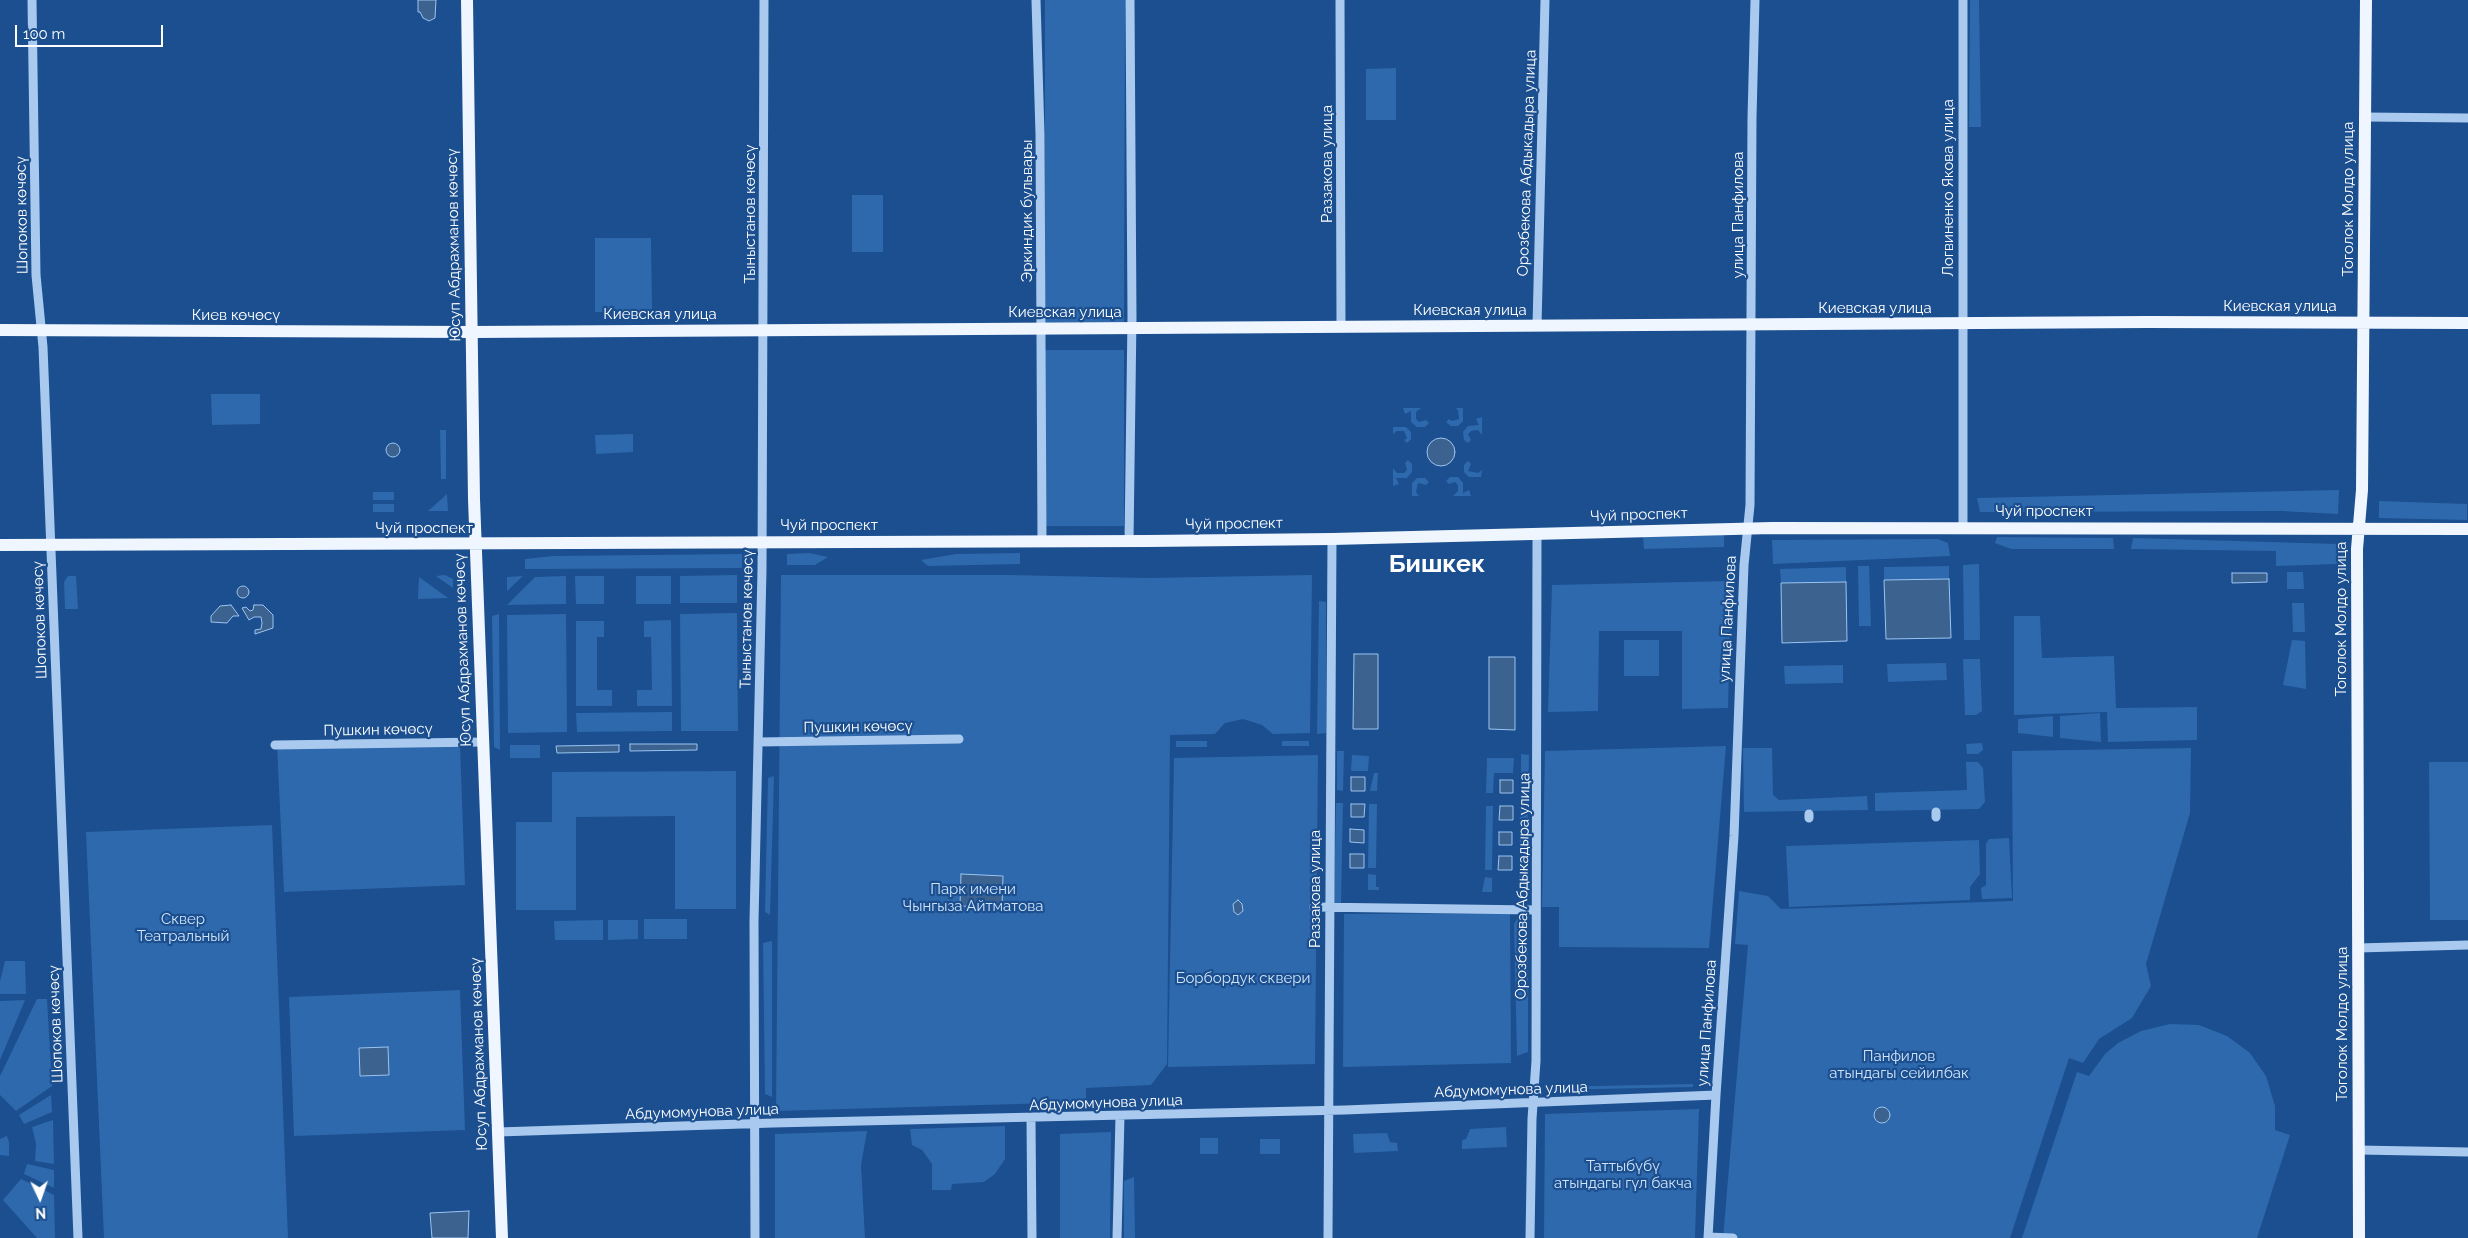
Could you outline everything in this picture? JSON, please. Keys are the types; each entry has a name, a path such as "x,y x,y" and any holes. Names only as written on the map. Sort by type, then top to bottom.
{"main road":[{"name":"Юсуп Абдрахманов көчөсү","path":"467,0 476,544 502,1238"},
{"name":"Тоголок Молдо улица","path":"2359,1238 2357,549 2362,490 2366,0"},
{"name":"Киевская улица","path":"472,332 2468,323"},
{"name":"Киев көчөсү","path":"0,330 472,332"},
{"name":"Чуй проспект","path":"0,545 1129,542 1332,539 1748,528 2359,527 2468,529"}],"street":[{"name":"Шопоков көчөсү","path":"32,0 36,275 41,330 78,1238"},
{"name":"Тыныстанов көчөсү","path":"756,1238 754,921 762,542 764,0"},
{"name":"Эркиндик бульвары","path":"1036,0 1040,134 1042,542"},
{"path":"1129,542 1132,328 1130,0"},
{"name":"Раззакова улица","path":"1340,0 1341,327"},
{"name":"Орозбекова Абдыкадыра улица","path":"1537,326 1545,0"},
{"name":"улица Панфилова","path":"1708,1237 1734,836 1744,575 1748,528 1755,0"},
{"name":"Логвиненко Якова улица","path":"1963,0 1963,527"},
{"path":"2364,117 2468,118"},
{"name":"Орозбекова Абдыкадыра улица","path":"1530,1238 1533,1103 1536,1061 1537,534"},
{"name":"Раззакова улица","path":"1328,1238 1332,539"},
{"name":"Пушкин көчөсү","path":"758,742 959,739"},
{"name":"Пушкин көчөсү","path":"275,745 482,742"},
{"path":"1314,907 1535,910"},
{"path":"2358,948 2468,946"},
{"name":"Абдумомунова улица","path":"498,1132 1328,1111 1716,1095"},
{"path":"1118,1238 1120,1116"},
{"path":"1031,1119 1032,1238"},
{"path":"2359,1150 2468,1152"},
{"path":"1708,1237 1732,1238"}],"green space":[{"path":"1045,0 1125,0 1124,326 1045,326"},
{"path":"1970,0 1979,0 1981,127 1969,127"},
{"path":"1396,68 1396,120 1366,120 1366,69"},
{"path":"852,195 883,195 883,252 852,252"},
{"path":"595,238 651,238 652,312 595,312"},
{"path":"1045,350 1124,350 1124,526 1045,526"},
{"path":"211,394 260,394 260,424 212,425"},
{"path":"1403,408 1421,408 1416,412 1416,419 1419,422 1426,420 1429,423 1425,427 1417,427 1411,422 1411,411 1405,414"},
{"path":"1456,408 1463,408 1463,421 1458,426 1451,426 1446,422 1449,419 1452,421 1459,419"},
{"path":"1482,417 1482,435 1478,430 1471,431 1468,434 1471,440 1468,443 1464,440 1463,432 1468,426 1479,425 1476,419"},
{"path":"1393,427 1406,427 1411,432 1411,439 1407,443 1404,440 1407,438 1404,431 1397,431 1393,434"},
{"path":"440,430 446,430 446,479 441,479"},
{"path":"633,434 633,452 596,454 595,435"},
{"path":"1408,460 1412,464 1412,472 1407,478 1396,478 1399,484 1393,486 1393,468 1397,473 1404,473 1407,470 1405,463"},
{"path":"1468,461 1471,464 1468,471 1478,473 1482,470 1481,477 1469,477 1464,472 1464,465"},
{"path":"1450,477 1458,477 1463,483 1463,493 1469,490 1471,496 1453,496 1458,491 1458,485 1455,482 1449,484 1446,481"},
{"path":"1417,478 1425,478 1429,482 1426,485 1418,483 1416,492 1419,496 1412,496 1412,483"},
{"path":"2339,490 2338,514 2281,511 1980,512 1977,498"},
{"path":"373,492 394,492 394,500 373,500"},
{"path":"447,494 448,511 428,511"},
{"path":"2379,501 2467,504 2467,520 2379,518"},
{"path":"373,504 394,504 394,512 373,512"},
{"path":"1724,535 1724,547 1644,549 1643,537"},
{"path":"1997,537 2113,538 2114,549 2011,549 1995,543"},
{"path":"2133,538 2338,544 2338,564 2276,566 2276,551 2131,549"},
{"path":"1938,539 1948,543 1950,556 1773,564 1772,540"},
{"path":"809,553 828,557 815,565 787,565 787,554"},
{"path":"1020,553 1020,564 928,566 921,560 956,554"},
{"path":"742,554 742,568 525,569 525,559 553,556"},
{"path":"1979,564 1980,640 1964,640 1963,565"},
{"path":"1858,566 1869,566 1871,626 1859,626"},
{"path":"1949,566 1949,579 1884,580 1884,567"},
{"path":"1846,567 1846,582 1781,583 1780,569"},
{"path":"2287,572 2303,572 2304,589 2287,589"},
{"path":"445,575 453,579 453,588 436,576"},
{"path":"737,575 737,603 680,603 680,576"},
{"name":"Парк имени Чынгыза Айтматова","path":"781,575 1008,575 1148,578 1312,575 1310,733 1273,734 1262,725 1243,719 1225,723 1215,734 1170,735 1167,1064 1151,1085 1086,1088 1086,1102 776,1111"},
{"path":"68,576 76,576 78,609 65,609 64,582"},
{"path":"523,576 507,591 507,577"},
{"path":"566,576 566,604 507,605 535,577"},
{"path":"575,576 604,576 604,604 576,604"},
{"path":"636,576 671,576 671,604 636,604"},
{"path":"419,577 448,598 418,599"},
{"path":"1731,581 1728,708 1682,709 1682,631 1599,631 1598,711 1548,712 1552,585"},
{"path":"1319,601 1326,602 1326,733 1317,734"},
{"path":"2292,603 2304,603 2305,632 2293,632"},
{"path":"737,613 738,731 681,731 680,614"},
{"path":"499,614 500,750 494,747 492,616"},
{"path":"566,614 567,732 508,733 507,615"},
{"path":"2014,616 2040,616 2042,658 2114,656 2116,708 2197,707 2197,740 2108,742 2107,712 2014,715"},
{"path":"671,620 672,706 637,706 637,690 652,690 651,637 644,637 644,621"},
{"path":"576,621 604,621 604,637 597,637 597,690 612,690 612,706 576,706"},
{"path":"1624,640 1659,640 1659,676 1624,676"},
{"path":"2292,640 2305,641 2306,689 2283,685"},
{"path":"1963,659 1980,659 1982,711 1976,715 1965,715"},
{"path":"1946,663 1947,680 1888,682 1887,664"},
{"path":"1843,665 1843,683 1785,684 1784,666"},
{"path":"672,712 672,731 577,732 576,713"},
{"path":"2100,713 2101,742 2060,738 2060,716"},
{"path":"2053,716 2053,737 2018,733 2018,719"},
{"path":"1176,741 1207,741 1207,747 1176,747"},
{"path":"1282,741 1309,741 1309,746 1282,746"},
{"path":"1982,743 1983,750 1978,754 1967,754 1966,744"},
{"path":"460,745 465,885 284,892 277,746"},
{"path":"510,745 540,745 540,758 510,758"},
{"path":"1726,746 1709,948 1559,947 1559,907 1542,907 1545,751"},
{"path":"1743,748 1772,748 1773,795 1779,800 1867,796 1868,810 1744,812"},
{"name":"Панфилов атындагы сейилбак","path":"2191,748 2190,813 2146,964 2151,986 2132,1018 2099,1039 2083,1063 2069,1058 2010,1238 1723,1238 1748,945 1735,944 1739,891 1768,896 1781,909 2013,901 2012,751"},
{"path":"1337,751 1344,751 1343,791 1337,790"},
{"path":"1521,754 1529,755 1528,794 1521,794"},
{"name":"Борбордук сквери","path":"1318,755 1315,1064 1168,1067 1174,758"},
{"path":"1352,755 1369,756 1368,771 1351,771"},
{"path":"1487,758 1514,758 1513,773 1494,773 1493,793 1486,793"},
{"path":"1966,762 1978,762 1983,768 1985,802 1979,809 1875,811 1875,793 1967,790"},
{"path":"2429,762 2468,762 2468,920 2430,920"},
{"path":"736,771 736,909 675,909 675,816 576,817 576,910 516,910 516,822 552,822 552,772"},
{"path":"1374,773 1378,773 1377,791 1370,791"},
{"path":"774,776 770,915 765,912 768,778"},
{"path":"1336,803 1343,803 1341,903 1334,903"},
{"path":"1369,804 1377,804 1376,868 1368,868"},
{"path":"1486,806 1493,806 1492,870 1485,870"},
{"path":"1520,806 1528,807 1526,906 1519,906"},
{"name":"Сквер Театральный","path":"272,825 288,1238 104,1238 86,832"},
{"path":"2009,838 2012,898 1982,899 1981,888 1986,885 1986,844 1989,839"},
{"path":"1979,840 1980,874 1970,887 1970,900 1789,907 1786,846"},
{"path":"1368,874 1376,875 1376,887 1379,887 1379,890 1368,890"},
{"path":"1485,877 1492,878 1492,892 1482,892"},
{"path":"1510,913 1511,1063 1343,1067 1344,914"},
{"path":"1519,915 1528,915 1528,1052 1517,1056 1514,924"},
{"path":"644,919 687,919 687,939 644,939"},
{"path":"603,920 603,940 555,940 554,921"},
{"path":"608,920 638,920 638,939 608,940"},
{"path":"772,941 772,1097 765,1094 763,943"},
{"path":"5,961 25,961 26,994 0,994 0,981"},
{"path":"460,990 465,1130 294,1136 289,997"},
{"path":"37,999 47,999 52,1086 16,1111 0,1095 0,1076"},
{"path":"25,1000 0,1060 0,1001"},
{"path":"2170,1024 2199,1025 2227,1036 2250,1053 2266,1076 2275,1106 2275,1130 2290,1135 2257,1238 2022,1238 2077,1072 2089,1076 2105,1054 2118,1043 2141,1031"},
{"path":"1693,1084 1693,1087 1551,1090 1551,1087"},
{"path":"51,1095 52,1112 24,1124 19,1115"},
{"name":"Таттыбүбү атындагы гүл бакча","path":"1699,1109 1695,1238 1544,1238 1545,1114"},
{"path":"53,1120 54,1164 35,1161 36,1144 32,1127"},
{"path":"1005,1126 1005,1159 995,1174 984,1182 952,1184 951,1190 932,1190 932,1164 922,1150 912,1145 910,1129"},
{"path":"1506,1127 1507,1147 1462,1149 1462,1140 1466,1139 1470,1129"},
{"path":"867,1131 861,1165 865,1238 775,1238 775,1134"},
{"path":"1111,1132 1110,1238 1060,1238 1060,1134"},
{"path":"1387,1133 1390,1142 1397,1143 1398,1151 1354,1153 1353,1134"},
{"path":"7,1136 9,1156 0,1155 0,1139"},
{"path":"1200,1138 1218,1138 1218,1154 1200,1154"},
{"path":"1260,1139 1280,1139 1280,1154 1260,1154"},
{"path":"27,1164 54,1170 54,1188 24,1174"},
{"path":"1134,1177 1135,1238 1124,1238 1124,1181"},
{"path":"21,1179 54,1195 55,1238 37,1238 3,1200"}],"shaded area":[{"path":"418,0 436,0 435,18 429,21 423,18 420,12 418,12"},
{"path":"1441,438 1451,442 1455,452 1451,462 1441,466 1431,462 1427,452 1431,442"},
{"path":"393,443 398,445 400,450 398,455 393,457 388,455 386,450 388,445"},
{"path":"2232,573 2267,573 2267,582 2232,583"},
{"path":"1949,579 1951,638 1886,639 1884,580"},
{"path":"1846,582 1847,641 1782,643 1781,583"},
{"path":"241,586 245,586 249,592 245,598 241,598 237,594 237,590"},
{"path":"231,605 239,616 233,616 227,623 211,622 211,616 220,606"},
{"path":"254,605 263,605 273,615 273,628 255,634 255,630 261,629 261,617 254,617 249,620 242,608 246,607 250,611 253,610"},
{"path":"1354,654 1378,654 1378,729 1353,729"},
{"path":"1489,657 1515,657 1515,730 1489,729"},
{"path":"630,744 697,744 697,750 630,751"},
{"path":"619,745 619,752 557,753 556,746"},
{"path":"1351,777 1365,777 1365,791 1351,791"},
{"path":"1500,780 1513,780 1513,793 1500,793"},
{"path":"1351,804 1365,804 1364,817 1351,817"},
{"path":"1500,806 1513,806 1513,820 1499,820"},
{"path":"1350,829 1364,830 1364,843 1350,842"},
{"path":"1499,832 1512,832 1512,845 1499,845"},
{"path":"1350,854 1364,854 1364,868 1350,868"},
{"path":"1499,856 1512,856 1512,870 1498,870"},
{"path":"961,874 1003,876 1002,907 960,906"},
{"path":"1238,900 1242,904 1243,911 1238,915 1234,912 1233,904"},
{"path":"388,1047 389,1075 360,1076 359,1048"},
{"path":"1879,1107 1885,1107 1890,1112 1888,1121 1879,1123 1874,1118 1874,1112"},
{"path":"469,1211 468,1238 432,1238 430,1213"}],"district":[{"name":"Бишкек","path":"1437,564"}]}
